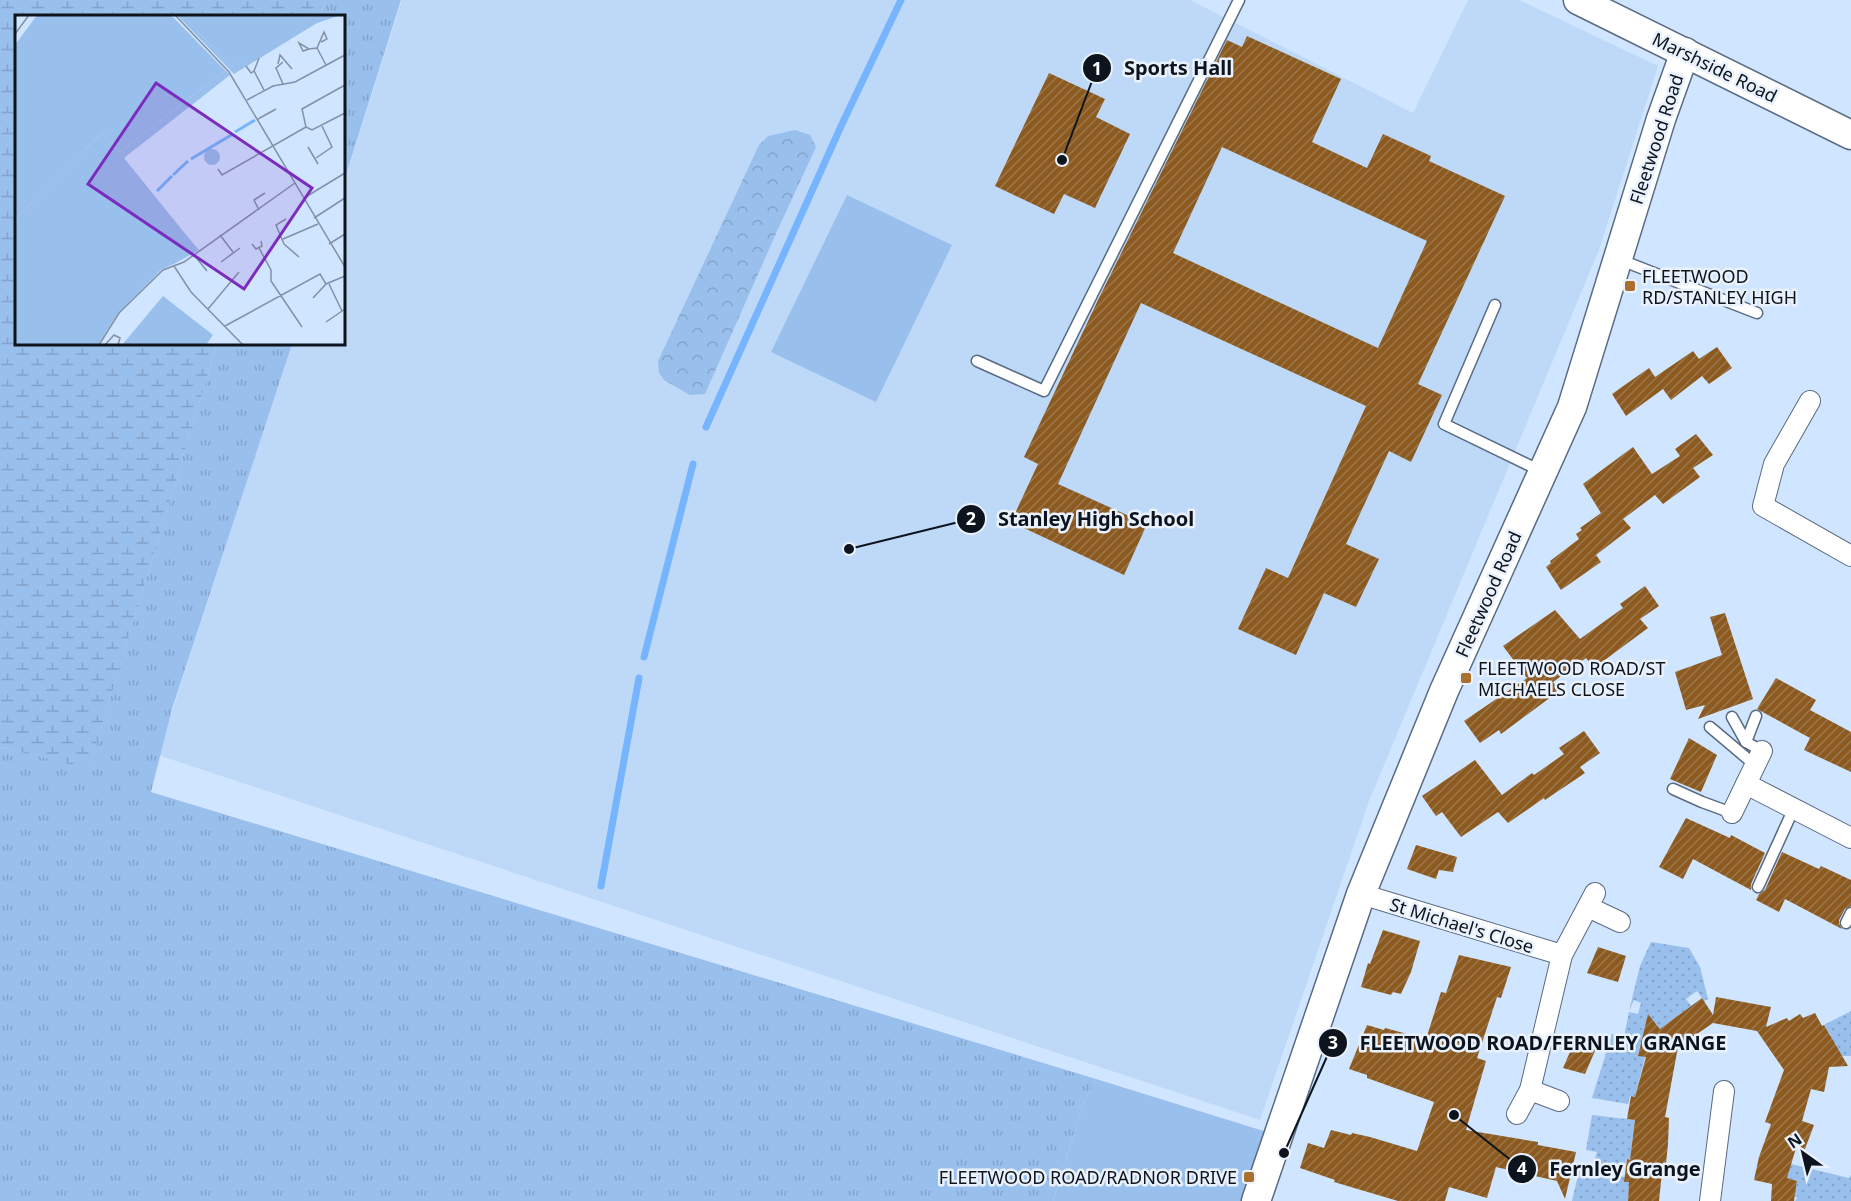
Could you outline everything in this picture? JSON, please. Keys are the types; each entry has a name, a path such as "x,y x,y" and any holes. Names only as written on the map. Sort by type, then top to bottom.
{"street":[{"name":"Marshside Road","path":"1578,0 1685,52 1847,125"},
{"name":"Fleetwood Road","path":"1260,1200 1361,894 1444,691 1572,407 1661,119 1685,52"},
{"path":"1810,401 1774,464 1762,506 1851,556"},
{"path":"1732,813 1746,784 1754,752"},
{"path":"1746,784 1851,838"},
{"name":"St Michael's Close","path":"1361,894 1562,955"},
{"path":"1517,1114 1530,1090 1562,955 1592,900 1620,922"},
{"path":"1530,1090 1559,1101"},
{"path":"1710,1201 1724,1091"}],"lane":[{"path":"977,361 1044,391 1239,0"},
{"path":"1618,259 1757,313"},
{"path":"1495,306 1444,424 1543,472"},
{"path":"1754,752 1755,716"},
{"path":"1732,717 1754,752"},
{"path":"1710,727 1754,752"},
{"path":"1673,789 1732,813"},
{"path":"1758,886 1794,808"}],"shaded area":[{"path":"402,0 1190,0 1413,113 1468,0 1519,0 1658,66 1599,250 1369,801 1260,1120 158,755 291,345 345,345 345,179"}],"green space":[{"path":"0,0 326,0 320,15 15,15 15,345 217,345 89,769 0,747"},
{"path":"326,0 401,0 345,178 345,15 320,15"},
{"path":"795,130 810,135 816,147 705,394 690,395 664,380 659,373 658,361 759,145 768,136"},
{"path":"847,195 952,245 876,402 771,352"},
{"path":"217,345 292,345 172,709 151,792 1096,1079 1083,1104 1053,1201 0,1201 0,747 89,768"},
{"path":"1651,942 1689,948 1700,967 1708,999 1704,1001 1697,991 1686,999 1691,1006 1660,1029 1655,1022 1648,1028 1654,1036 1640,1046 1638,1055 1645,1057 1635,1097 1630,1096 1628,1104 1592,1098 1612,1034 1624,1037 1629,1012 1638,1014 1641,1003 1634,1000 1629,1011 1640,966"},
{"path":"1851,1011 1851,1056 1833,1056 1820,1044 1831,1036 1824,1025"},
{"path":"1096,1079 1270,1133 1245,1201 1053,1201 1083,1104"},
{"path":"1592,1115 1635,1120 1630,1160 1626,1159 1625,1167 1622,1166 1621,1176 1625,1177 1624,1182 1629,1182 1628,1201 1572,1201 1579,1171 1591,1172 1597,1152 1586,1150"},
{"path":"1791,1164 1849,1178 1851,1175 1851,1201 1795,1201 1798,1197 1788,1195 1796,1190 1797,1181 1787,1178"}],"building":[{"path":"1247,36 1341,79 1312,142 1367,168 1383,134 1431,156 1429,161 1505,196 1418,384 1442,395 1411,462 1389,451 1346,544 1379,559 1356,607 1324,593 1296,655 1238,629 1266,568 1288,578 1366,406 1141,303 1058,484 1147,524 1124,575 1011,522 1038,464 1024,457 1098,300 1227,40 1242,47","holes":["1222,147 1427,241 1378,348 1173,253"]},
{"path":"1049,73 1105,99 1096,117 1130,134 1095,208 1064,194 1054,214 995,186"},
{"path":"1717,347 1732,368 1709,384 1702,376 1671,400 1663,389 1626,416 1612,394 1649,368 1655,377 1693,351 1699,359"},
{"path":"1696,434 1713,455 1693,468 1700,477 1663,504 1655,495 1623,519 1631,528 1596,555 1601,562 1561,590 1546,567 1551,563 1550,561 1579,539 1576,534 1582,530 1580,528 1601,513 1583,484 1633,447 1652,474 1680,456 1675,449"},
{"path":"1645,586 1659,606 1640,619 1648,628 1594,668 1586,658 1553,682 1559,691 1501,734 1499,730 1480,743 1464,721 1527,678 1503,646 1555,610 1580,639 1623,608 1620,604"},
{"path":"1725,613 1753,699 1698,719 1705,705 1686,710 1675,672 1722,655 1710,617"},
{"path":"1776,678 1816,700 1810,710 1851,732 1851,772 1804,750 1810,738 1757,709"},
{"path":"1584,731 1600,753 1580,767 1585,773 1508,823 1498,812 1461,837 1442,812 1436,816 1422,796 1475,760 1502,795 1532,773 1534,775 1564,754 1559,748"},
{"path":"1689,738 1717,755 1701,792 1670,779"},
{"path":"1686,818 1730,838 1731,835 1765,853 1751,884 1751,890 1693,859 1683,879 1659,867"},
{"path":"1416,845 1457,857 1453,872 1439,870 1436,879 1407,869"},
{"path":"1782,852 1819,869 1821,866 1851,880 1851,906 1845,909 1839,920 1842,929 1785,899 1779,912 1756,900 1765,890"},
{"path":"1383,930 1420,941 1411,972 1401,994 1393,992 1391,995 1361,987 1368,963 1370,964"},
{"path":"1598,947 1626,956 1618,982 1587,973"},
{"path":"1459,955 1511,967 1501,998 1497,997 1477,1058 1486,1061 1466,1130 1538,1142 1538,1145 1576,1152 1565,1199 1557,1181 1496,1167 1487,1198 1449,1187 1445,1201 1398,1201 1334,1182 1335,1180 1300,1168 1308,1143 1324,1148 1331,1130 1370,1137 1417,1151 1434,1102 1367,1078 1367,1075 1349,1069 1367,1025 1426,1039 1441,992 1446,993"},
{"path":"1716,997 1771,1007 1766,1027 1787,1018 1789,1021 1800,1014 1803,1018 1815,1013 1848,1066 1829,1067 1824,1092 1811,1089 1802,1121 1814,1125 1805,1149 1796,1148 1787,1178 1797,1181 1794,1201 1771,1201 1772,1184 1754,1180 1759,1157 1771,1124 1765,1122 1784,1070 1757,1031 1713,1023 1678,1047 1665,1117 1669,1118 1668,1144 1666,1164 1663,1163 1659,1201 1628,1201 1629,1182 1624,1182 1627,1159 1630,1160 1635,1120 1627,1119 1631,1096 1635,1097 1646,1057 1638,1056 1648,1014 1660,1029 1702,998 1713,1015"},
{"path":"1577,1036 1598,1044 1585,1074 1563,1068"}],"waterway":[{"path":"706,427 842,124 901,0"},
{"path":"644,657 693,464"},
{"path":"601,886 639,678"}],"place":[{"name":"Sports Hall","path":"1062,160"},
{"name":"FLEETWOOD RD/STANLEY HIGH","path":"1630,286"},
{"name":"Stanley High School","path":"849,549"},
{"name":"FLEETWOOD ROAD/ST MICHAELS CLOSE","path":"1466,678"},
{"name":"Fernley Grange","path":"1454,1115"},
{"name":"FLEETWOOD ROAD/FERNLEY GRANGE","path":"1284,1153"},
{"name":"FLEETWOOD ROAD/RADNOR DRIVE","path":"1249,1177"}]}
